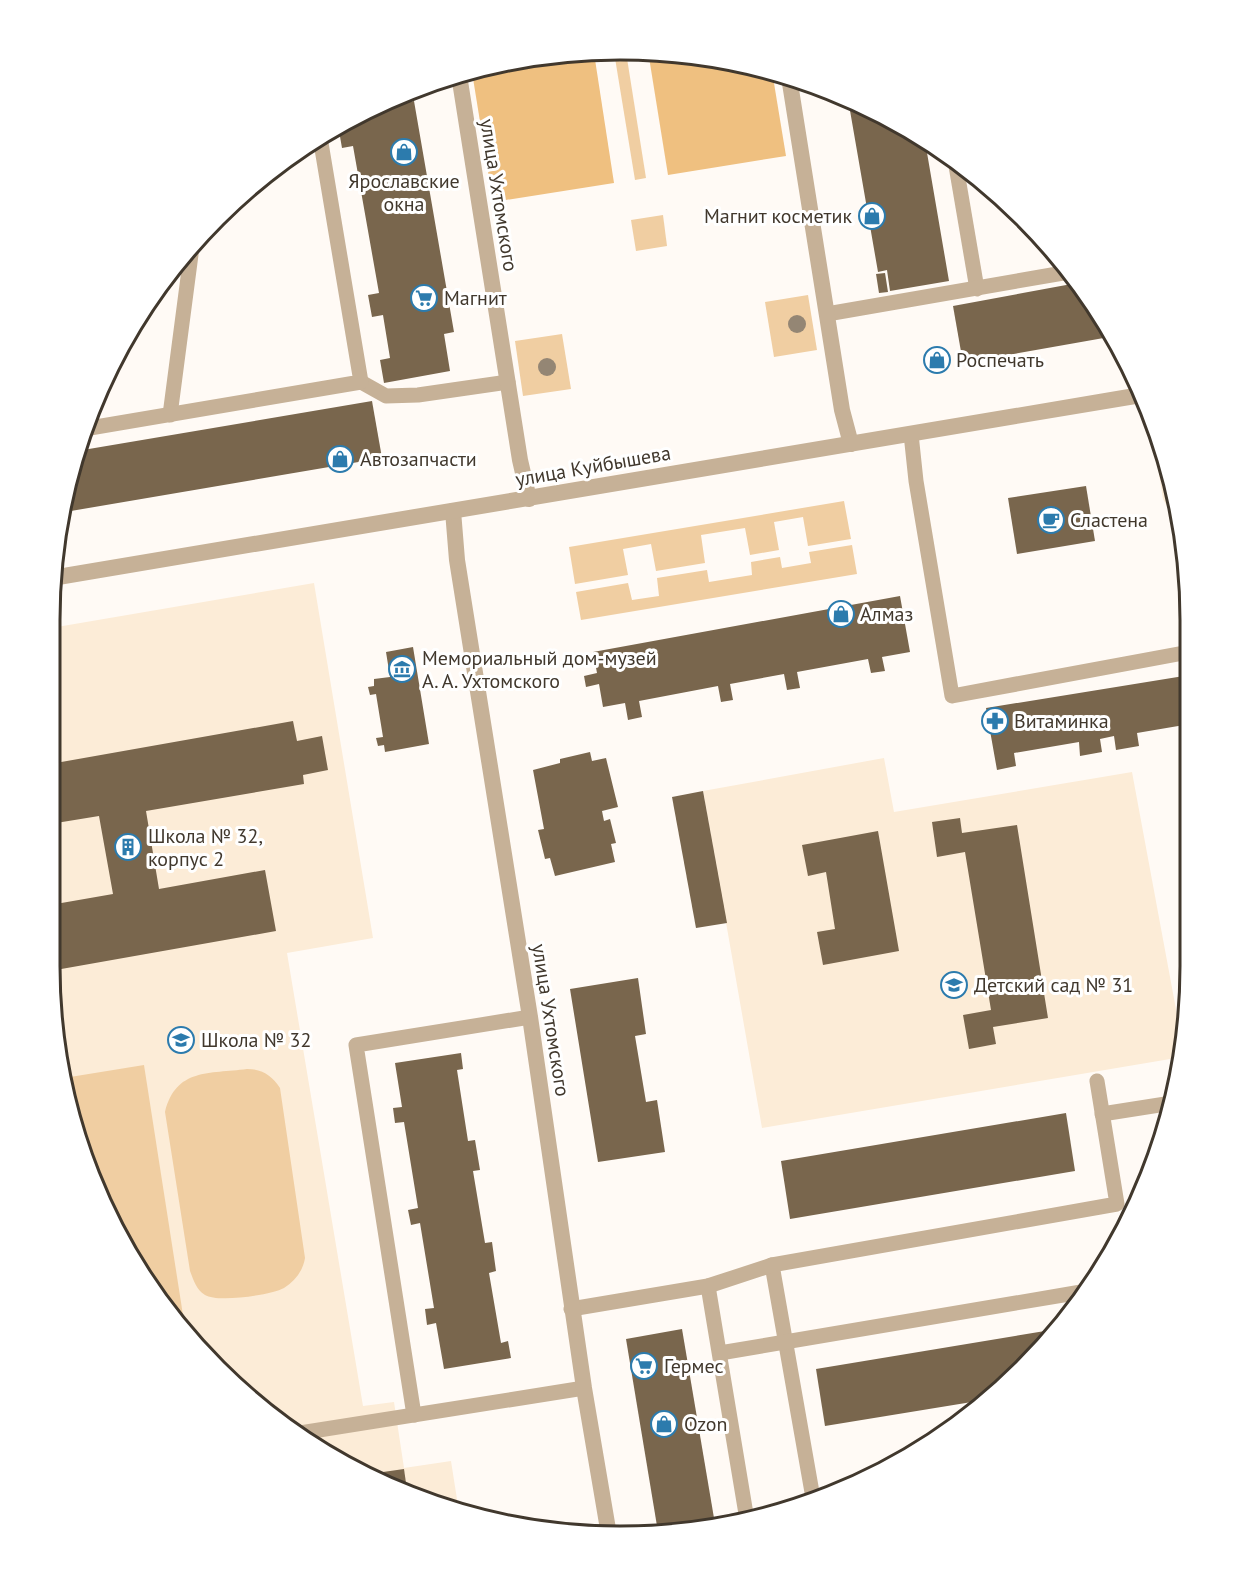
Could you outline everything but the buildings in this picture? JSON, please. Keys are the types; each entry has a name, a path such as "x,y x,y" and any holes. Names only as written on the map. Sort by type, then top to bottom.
{"street":[{"name":"улица Ухтомского","path":"460,84 529,499"},
{"path":"791,87 827,314 851,444"},
{"name":"улица Куйбышева","path":"62,576 1133,396"},
{"name":"улица Ухтомского","path":"453,511 457,560 530,1017 584,1388 607,1526"}],"lane":[{"path":"322,146 361,382"},
{"path":"957,173 977,289"},
{"path":"170,415 190,262"},
{"path":"827,314 1060,274"},
{"path":"95,427 361,382 386,396 418,395 508,382"},
{"path":"911,434 916,481 952,696 1180,654"},
{"path":"414,1415 357,1045 530,1017"},
{"path":"572,1309 708,1286 772,1265 1117,1204 1097,1082"},
{"path":"1102,1114 1162,1105"},
{"path":"772,1265 812,1491"},
{"path":"708,1286 746,1511"},
{"path":"720,1353 1074,1293"},
{"path":"309,1432 584,1388"}],"shaded area":[{"path":"615,60 627,60 646,178 635,180"},
{"path":"595,61 614,183 493,202 473,80 547,65"},
{"path":"650,61 729,71 774,82 786,156 668,175"},
{"path":"663,215 667,246 636,251 631,220"},
{"path":"808,295 817,350 774,357 765,302"},
{"path":"562,334 571,389 523,396 515,341"},
{"path":"1157,464 1169,509 1163,499"},
{"path":"844,501 851,539 808,546 803,517 774,522 779,550 750,555 745,528 701,535 705,563 656,571 651,544 623,549 628,575 575,584 569,547"},
{"path":"852,545 857,574 581,620 576,592 628,583 632,600 659,596 657,578 707,570 709,582 752,575 751,562 780,557 782,568 811,563 809,552"},
{"name":"Школа № 32","path":"314,583 373,938 287,953 363,1406 394,1402 404,1468 451,1461 457,1501 406,1483 340,1451 309,1432 251,1387 224,1362 176,1307 154,1277 118,1214 90,1146 79,1111 65,1039 61,1003 60,626"},
{"name":"Детский сад № 31","path":"884,758 894,812 1132,772 1177,1017 1172,1059 762,1128 703,791"},
{"path":"144,1065 183,1316 154,1277 118,1214 90,1146 71,1077"},
{"path":"258,1070 266,1074 280,1088 305,1258 298,1275 292,1282 277,1291 245,1297 212,1297 199,1290 190,1271 165,1112 177,1087 186,1080 207,1073"}],"place":[{"name":"Ярославские окна","path":"404,152"},
{"name":"Магнит косметик","path":"872,216"},
{"name":"Магнит","path":"424,298"},
{"name":"Роспечать","path":"937,360"},
{"name":"Автозапчасти","path":"340,459"},
{"name":"Сластена","path":"1051,520"},
{"name":"Алмаз","path":"841,614"},
{"name":"Мемориальный дом-музей А. А. Ухтомского","path":"402,669"},
{"name":"Витаминка","path":"995,721"},
{"name":"Школа № 32, корпус 2","path":"128,847"},
{"name":"Детский сад № 31","path":"954,985"},
{"name":"Школа № 32","path":"181,1040"},
{"name":"Гермес","path":"644,1366"},
{"name":"Ozon","path":"664,1424"}]}
